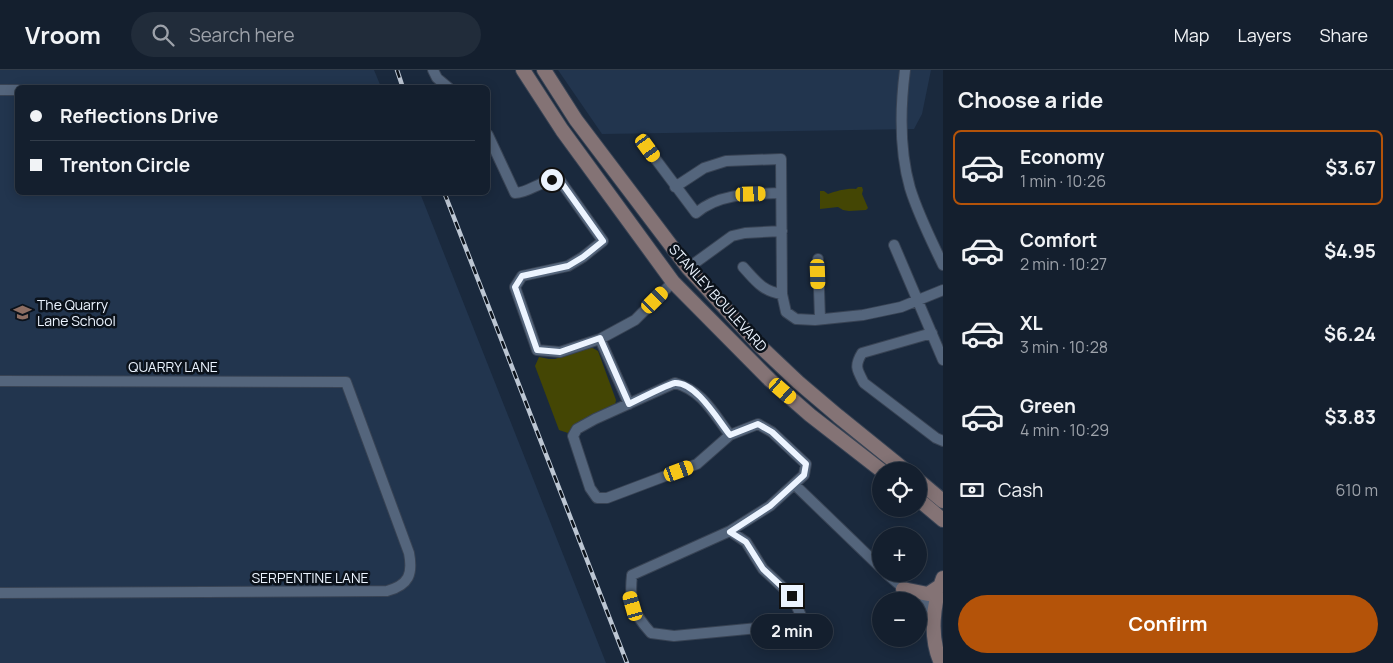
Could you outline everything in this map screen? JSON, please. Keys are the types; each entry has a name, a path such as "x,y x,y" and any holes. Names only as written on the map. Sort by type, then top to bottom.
{"main road":[{"name":"STANLEY BOULEVARD","path":"523,70 562,130 673,282 770,380 810,415 872,463"},
{"name":"STANLEY BOULEVARD","path":"544,70 576,120 688,268 761,347 838,416 895,462"},
{"path":"562,130 576,120"},
{"path":"608,194 619,202 634,218 672,264 678,268 688,268"},
{"path":"673,282 692,288 738,335 747,342 761,347"},
{"path":"927,488 943,501"},
{"path":"927,507 943,520"},
{"path":"903,589 928,594 941,582"},
{"path":"941,582 933,625 937,655 942,662"}],"street":[{"path":"433,70 437,78 445,85"},
{"path":"905,70 902,91 901,131 910,188 943,265"},
{"path":"0,90 15,90"},
{"path":"490,139 515,193 522,193 548,181 561,182 603,241 568,266 522,276 515,287 537,350 560,352 600,338 635,320 673,282"},
{"path":"648,148 696,213 703,207 736,195 780,193"},
{"path":"675,187 704,168 726,161 780,159 782,294 786,312 796,319 863,315 901,307 943,290"},
{"path":"688,268 732,236 744,233 782,231"},
{"path":"894,245 943,360"},
{"path":"818,259 820,319"},
{"path":"743,267 763,288 782,294"},
{"path":"932,333 862,353 857,362 858,372 864,383 936,438 943,441"},
{"path":"600,338 629,404"},
{"name":"QUARRY LANE","path":"0,381 346,382"},
{"name":"SERPENTINE LANE","path":"0,593 387,591 397,588 406,581 412,566 409,553 346,382"},
{"path":"730,435 711,411 705,400 686,386 675,383 582,426 573,436 590,488 597,498 607,498 697,464 730,435 758,424 772,432 806,464 804,475 770,506 730,532 632,575 630,594 637,617 651,633 674,636 758,628 786,628 803,620 792,596 763,569 746,542 730,532"},
{"path":"794,484 872,559"},
{"path":"896,582 935,612"}],"shaded area":[{"path":"0,70 374,70 380,85 15,85 15,195 421,195 606,663 0,663"},
{"path":"558,70 931,70 922,114 914,129 602,134"},
{"path":"862,187 862,194 868,208 866,210 849,211 838,207 820,209 820,191 828,194"},
{"path":"589,346 598,351 616,400 615,405 576,424 568,433 559,430 535,366 539,357 555,359"}],"railway":[{"path":"397,70 402,85"},
{"path":"445,195 627,663"}],"place":[{"name":"The Quarry Lane School","path":"23,313"}],"route":[{"path":"552,180 561,182 603,241 568,266 522,276 515,287 537,350 560,352 600,338 629,404 675,383 686,386 705,400 711,411 730,435 758,424 782,440 806,464 804,475 770,506 730,532 746,542 763,569 792,596"}]}
